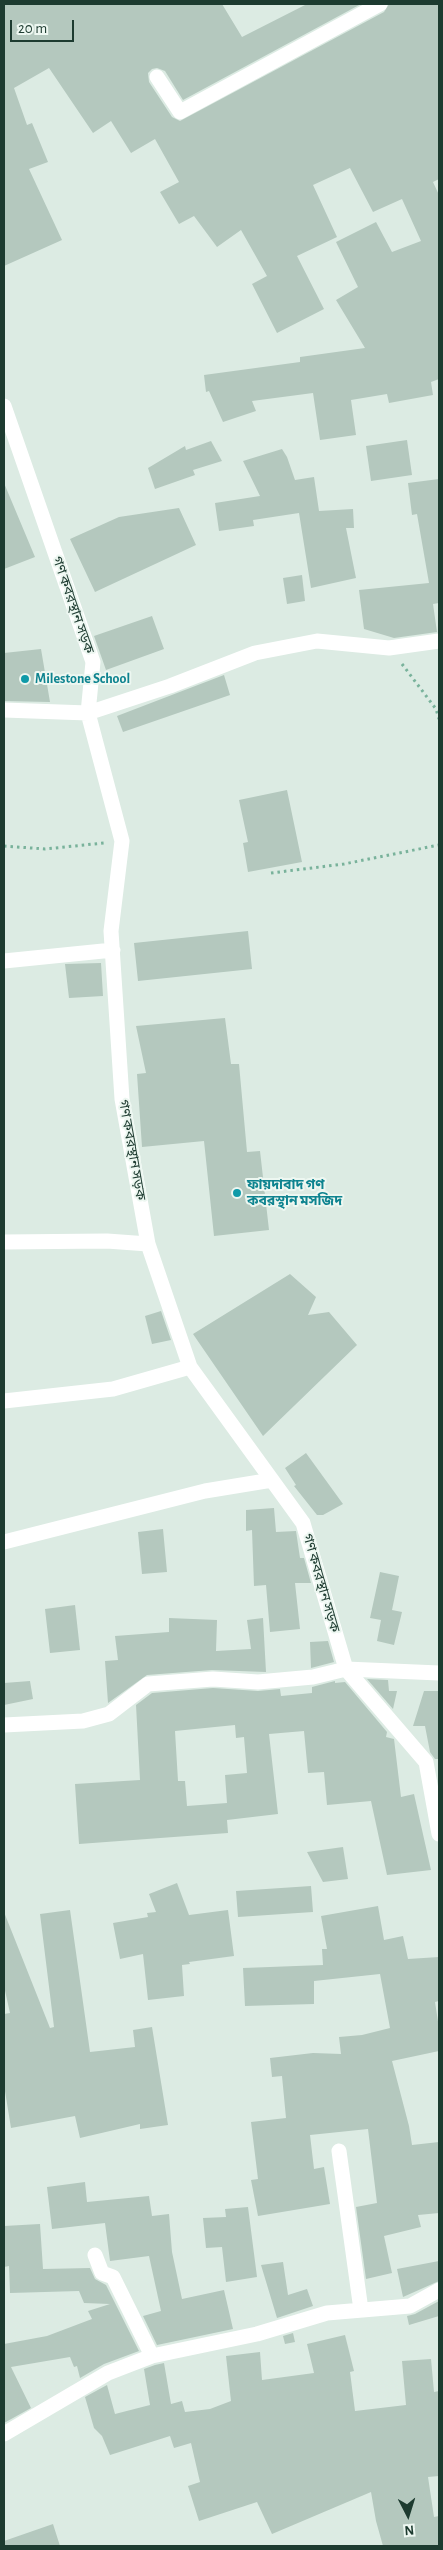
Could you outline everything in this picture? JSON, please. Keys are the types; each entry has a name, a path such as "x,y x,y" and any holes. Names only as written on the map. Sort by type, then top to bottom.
{"street":[{"path":"157,77 180,112 380,4"},
{"name":"গণ কবরস্থান সড়ক","path":"4,406 93,662 88,712 122,841 111,931 122,1099 148,1244 190,1367 303,1523 346,1669 426,1762 439,1834"},
{"path":"4,710 88,712 170,686 256,653 318,641 389,648 439,641"},
{"path":"4,960 113,950"},
{"path":"4,1242 107,1241 148,1244"},
{"path":"4,1401 113,1389 190,1367"},
{"path":"4,1542 205,1491 272,1480"},
{"path":"4,1725 83,1721 109,1714 148,1684 213,1680 258,1682 313,1677 346,1669 439,1673"},
{"path":"339,2151 361,2310"},
{"path":"95,2255 102,2273 113,2276 152,2356"},
{"path":"4,2434 108,2373 152,2356 257,2334 327,2313 410,2306 439,2290"}],"path":[{"path":"389,648 436,709 439,719"},
{"path":"4,846 45,849 122,841"},
{"path":"271,873 344,864 439,845"}],"building":[{"path":"4,4 222,4 242,37 307,4 361,4 183,100 165,71 157,68 152,69 148,73 149,82 172,117 180,121 384,12 389,4 439,4 439,179 433,182 439,195 439,379 431,382 433,395 389,403 387,394 351,400 356,435 320,440 313,393 252,401 256,411 223,422 209,391 206,392 204,375 300,362 300,357 365,348 336,300 358,287 336,242 376,222 392,252 421,241 402,199 373,212 350,168 313,185 337,237 297,256 324,309 277,333 252,284 267,276 241,230 217,247 194,216 179,224 160,192 179,182 155,139 131,153 111,121 93,133 49,68 14,88 27,125 32,123 48,162 29,169 62,240 4,266"},
{"path":"407,440 412,475 371,481 366,446"},
{"path":"211,441 222,461 193,470 195,475 155,489 148,468 185,446 186,450"},
{"path":"282,449 287,457 295,480 314,477 319,511 353,509 354,528 346,528 356,578 311,588 299,513 253,520 254,526 219,531 215,503 260,496 243,461"},
{"path":"439,479 439,603 433,604 437,632 394,638 364,629 359,590 429,583 417,514 412,515 408,483"},
{"path":"4,483 35,557 4,569"},
{"path":"179,508 196,545 95,592 70,539 119,517"},
{"path":"302,575 305,601 287,604 283,578"},
{"path":"152,616 164,649 106,670 94,636"},
{"name":"Milestone School","path":"41,649 50,702 4,701 4,653"},
{"path":"224,675 230,695 123,732 117,716"},
{"path":"287,790 302,862 248,872 243,843 248,842 239,800"},
{"path":"248,931 252,969 138,981 134,943"},
{"path":"101,963 103,996 69,998 65,964"},
{"path":"225,1018 231,1064 239,1064 247,1152 260,1151 269,1230 214,1236 204,1141 142,1147 137,1074 146,1073 136,1026"},
{"path":"290,1274 316,1297 308,1315 329,1312 357,1345 263,1436 193,1334"},
{"path":"161,1311 171,1340 152,1344 145,1316"},
{"path":"306,1453 343,1504 323,1515 317,1515 294,1486 296,1485 285,1468"},
{"path":"274,1508 276,1532 296,1531 300,1558 304,1558 311,1583 295,1583 300,1629 270,1632 266,1585 254,1586 252,1530 246,1531 246,1510"},
{"path":"163,1529 167,1572 142,1574 138,1532"},
{"path":"380,1572 399,1576 392,1610 402,1612 394,1645 377,1641 381,1620 370,1618"},
{"path":"75,1605 80,1650 50,1653 45,1609"},
{"path":"169,1618 217,1620 216,1651 251,1649 247,1620 263,1618 266,1672 212,1670 147,1675 108,1703 105,1661 118,1660 115,1636 169,1632"},
{"path":"328,1641 334,1662 311,1668 310,1642"},
{"path":"367,1679 388,1680 389,1691 397,1691 393,1709"},
{"path":"30,1681 33,1699 4,1705 4,1683"},
{"path":"335,1681 335,1683 345,1682 387,1732 386,1737 394,1739 401,1797 414,1794 431,1870 387,1875 371,1801 327,1805 324,1772 308,1773 304,1731 269,1734 278,1814 227,1820 228,1833 79,1844 75,1784 140,1780 136,1705 152,1693 213,1688 258,1691 280,1689 281,1696 312,1693 312,1687","holes":["235,1725 236,1738 244,1737 247,1773 225,1775 227,1803 187,1806 185,1781 178,1781 175,1731"]},
{"path":"424,1691 439,1691 439,1759 435,1759 430,1752 425,1726 413,1726"},
{"path":"343,1847 348,1879 323,1882 307,1852"},
{"path":"177,1883 189,1915 228,1910 234,1956 189,1962 190,1964 182,1965 184,1996 148,2000 143,1954 120,1959 113,1923 148,1917 147,1913 156,1912 149,1894"},
{"path":"311,1886 313,1912 238,1917 236,1891"},
{"path":"378,1906 384,1940 403,1936 408,1959 439,1957 439,2001 435,2002 439,2028 439,2051 392,2061 412,2145 439,2142 439,2213 418,2215 421,2227 384,2236 392,2273 366,2279 356,2207 377,2203 368,2129 310,2135 314,2169 324,2167 330,2204 258,2216 251,2180 258,2179 251,2122 286,2118 282,2076 272,2077 270,2058 313,2053 341,2054 339,2037 362,2035 390,2028 380,1974 314,1981 314,2004 245,2006 243,1968 323,1965 322,1949 327,1949 321,1916"},
{"path":"70,1910 90,2052 135,2047 133,2030 152,2027 168,2125 140,2129 140,2124 80,2138 75,2116 11,2128 4,2085 4,2014 10,2013 4,1986 4,1912 50,2028 54,2027 40,1914"},
{"path":"85,2182 87,2202 149,2196 152,2216 169,2214 172,2252 182,2299 224,2290 233,2329 157,2345 143,2316 161,2311 149,2256 110,2261 105,2223 52,2229 47,2187"},
{"path":"248,2207 257,2277 226,2282 222,2247 206,2248 203,2218 226,2217 225,2209"},
{"path":"40,2224 43,2269 90,2268 95,2279 106,2285 139,2351 104,2364 80,2378 77,2366 74,2367 70,2357 11,2367 31,2408 4,2423 4,2344 47,2336 92,2319 88,2311 110,2304 84,2303 79,2291 10,2293 9,2266 4,2267 4,2226"},
{"path":"439,2261 439,2281 403,2297 397,2269"},
{"path":"283,2262 288,2295 307,2289 313,2306 277,2318 261,2265"},
{"path":"439,2301 439,2316 409,2325 407,2316 415,2314"},
{"path":"293,2333 295,2342 285,2344 283,2336"},
{"path":"345,2335 354,2371 350,2372 355,2411 406,2405 402,2361 431,2359 434,2392 439,2391 439,2476 428,2477 434,2517 439,2516 439,2546 383,2546 371,2492 272,2534 257,2502 199,2521 188,2486 200,2482 191,2443 174,2448 170,2436 110,2455 102,2436 94,2428 85,2397 107,2385 115,2414 150,2405 144,2369 164,2363 171,2404 182,2401 185,2412 210,2409 231,2401 226,2356 260,2352 262,2380 314,2373 307,2344"},
{"path":"53,2524 60,2546 4,2546 4,2541"}],"place":[{"name":"Milestone School","path":"25,679"},
{"name":"ফায়দাবাদ গণ কবরস্থান মসজিদ","path":"237,1193"}]}
